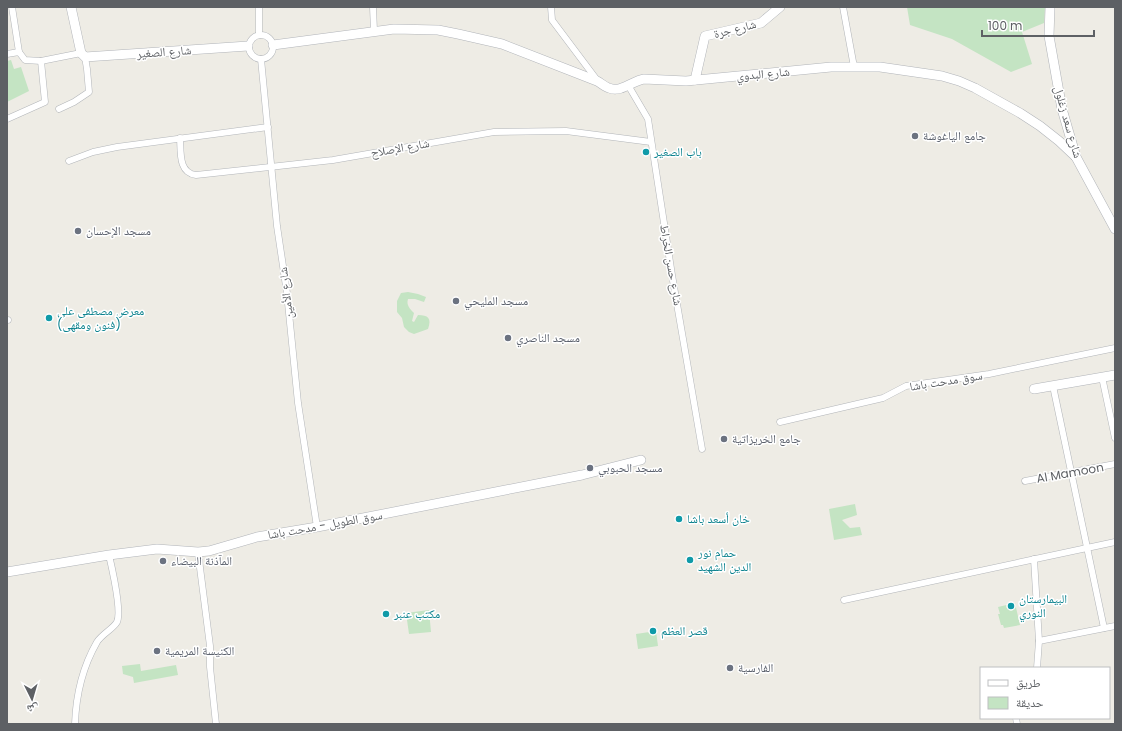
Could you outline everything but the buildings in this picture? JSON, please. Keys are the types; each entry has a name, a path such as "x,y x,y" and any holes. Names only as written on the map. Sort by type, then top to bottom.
{"street":[{"path":"12,7 19,52 25,60 41,61 83,55"},
{"path":"59,109 74,102 89,92 87,69 71,7"},
{"path":"259,7 259,35"},
{"path":"273,45 374,31 373,7"},
{"path":"551,7 552,20 597,81"},
{"name":"شارع جرة","path":"695,80 705,36 761,23 780,7"},
{"path":"843,7 854,67"},
{"name":"شارع سعد زغلول","path":"1050,7 1049,36 1062,109 1076,156 1115,229"},
{"name":"شارع البدوي","path":"374,31 394,29 438,30 502,44 597,81 609,88 616,89 644,79 676,81 695,80 832,67 880,67 942,76 975,88 1040,126 1076,156"},
{"path":"259,35 266,36 272,41 273,45 271,54 266,58 261,59 254,57 251,54 248,46 251,39 259,35"},
{"name":"شارع الصغير","path":"83,55 248,46"},
{"path":"7,54 19,52"},
{"name":"شارع الأمين","path":"261,59 277,226 287,293 298,403 317,527"},
{"path":"7,119 45,102 41,61"},
{"name":"شارع حسن الخراط","path":"628,85 648,119 650,142 702,449"},
{"path":"69,161 105,149 268,127"},
{"name":"شارع الإصلاح","path":"180,138 183,166 190,174 196,175 333,160 494,132 566,131 650,142"},
{"name":"سوق مدحت باشا","path":"780,422 883,398 906,386 989,374 1115,348"},
{"path":"1034,389 1115,374"},
{"path":"1102,377 1115,438"},
{"path":"1053,386 1104,628"},
{"name":"سوق الطويل - مدحت باشا","path":"7,572 109,555 157,549 198,552 209,551 257,537 317,527 582,475 641,460"},
{"name":"Al Mamoon","path":"1025,481 1115,464"},
{"path":"844,600 987,568 1115,542"},
{"path":"198,552 210,646 210,667 216,724"},
{"path":"76,724 76,705 82,675 98,640 117,622 119,611 109,555"},
{"path":"1034,559 1039,641 1037,667"},
{"path":"1039,641 1115,626"}],"green space":[{"path":"907,7 1045,7 1044,23 1022,32 1032,64 1011,72 952,39 910,25"},
{"path":"11,60 14,69 21,67 29,91 7,102 7,61"},
{"path":"408,292 426,297 424,302 415,299 408,299 408,305 414,313 412,321 414,322 418,315 427,317 430,322 428,329 414,334 409,332 404,327 402,318 397,312 397,301 401,293"},
{"path":"855,504 857,515 842,520 850,528 860,527 862,535 834,540 829,509"},
{"path":"1015,603 1020,625 1004,628 1003,625 1001,625 998,607"},
{"path":"429,610 431,632 409,634 406,613"},
{"path":"656,631 658,646 638,649 636,634"},
{"path":"140,664 141,671 176,665 178,675 134,683 133,677 123,674 122,666"}],"place":[{"name":"جامع الياغوشة","path":"915,136"},
{"name":"باب الصغير","path":"646,152"},
{"name":"مسجد الإحسان","path":"78,231"},
{"name":"مسجد المليحي","path":"456,301"},
{"name":"معرض مصطفى علي (فنون ومقهى)","path":"49,318"},
{"name":"مسجد الناصري","path":"508,338"},
{"name":"جامع الخريزاتية","path":"724,439"},
{"name":"مسجد الحبوبي","path":"590,468"},
{"name":"خان أسعد باشا","path":"679,519"},
{"name":"حمام نور الدين الشهيد","path":"690,560"},
{"name":"المآذنة البيضاء","path":"163,561"},
{"name":"البيمارستان النوري","path":"1011,606"},
{"name":"مكتب عنبر","path":"386,614"},
{"name":"قصر العظم","path":"653,631"},
{"name":"الكنيسة المريمية","path":"157,651"},
{"name":"الفارسية","path":"730,668"}]}
